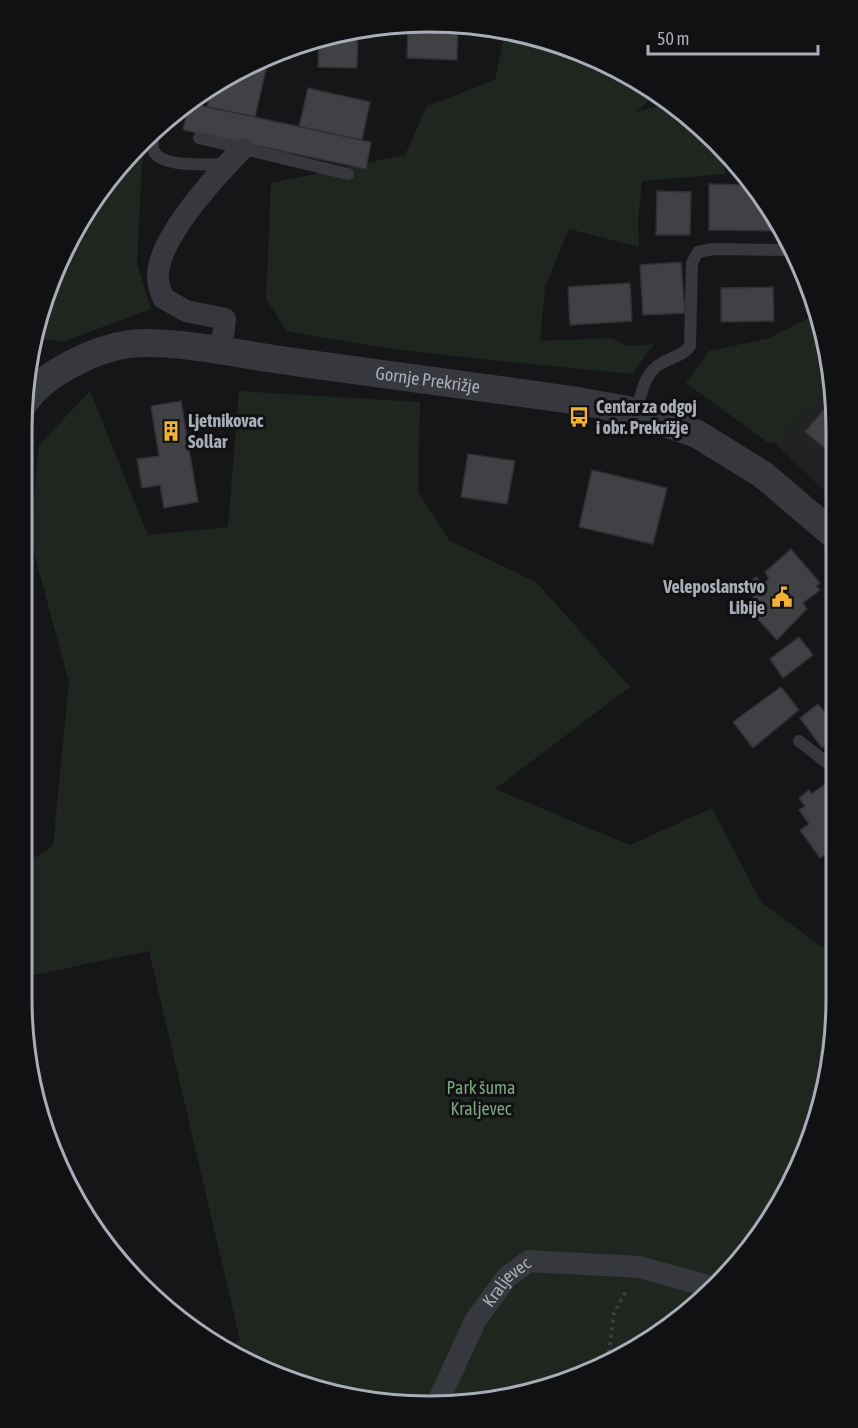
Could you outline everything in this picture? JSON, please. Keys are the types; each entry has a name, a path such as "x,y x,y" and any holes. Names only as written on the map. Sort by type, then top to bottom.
{"street":[{"path":"220,352 225,320 186,311 163,298 158,276 163,249 235,156"},
{"name":"Gornje Prekrižje","path":"35,379 97,352 130,344 220,352 572,400 636,413 706,439 762,474 826,528"},
{"name":"Kraljevec","path":"441,1396 475,1321 507,1277 529,1261 639,1267 705,1285"}],"lane":[{"path":"200,138 235,156"},
{"path":"153,143 153,150 159,159 172,163 235,156 348,174"},
{"path":"636,413 644,385 653,369 682,354 690,346 692,263 698,252 713,249 784,250"},
{"path":"799,741 826,762"}],"path":[{"path":"609,1354 614,1313 639,1267"}],"shaded area":[{"path":"824,385 826,492 767,435"}],"green space":[{"path":"504,39 557,53 605,72 650,98 636,112 660,106 691,130 725,164 725,174 642,181 638,221 639,247 569,229 545,287 540,341 612,338 626,346 654,344 632,374 416,352 287,331 266,299 271,183 405,155 427,106 495,80"},
{"path":"144,152 137,264 151,309 65,341 42,340 53,301 72,253 98,208"},
{"path":"810,317 819,351 825,396 785,434 770,444 686,383 709,351 770,338"},
{"name":"Park šuma Kraljevec","path":"90,391 148,535 228,527 239,391 420,402 418,492 449,540 537,583 630,687 495,789 630,845 712,808 761,902 826,950 826,1025 819,1077 805,1127 786,1175 760,1220 728,1261 691,1298 650,1330 605,1356 557,1375 507,1389 455,1396 403,1396 351,1389 301,1375 253,1356 234,1345 240,1340 149,951 32,975 32,860 53,846 69,682 32,545 32,517 39,445"}],"building":[{"path":"408,32 458,32 457,60 407,58"},
{"path":"358,38 357,68 318,67 319,47"},
{"path":"267,66 255,117 207,107 209,97"},
{"path":"308,88 370,102 362,140 299,127"},
{"path":"199,105 371,142 366,169 183,130 186,114"},
{"path":"709,184 742,185 774,231 709,230"},
{"path":"657,191 691,192 690,235 656,235"},
{"path":"681,262 685,313 643,315 640,265"},
{"path":"630,283 632,321 570,325 568,287"},
{"path":"773,287 774,321 721,322 721,288"},
{"name":"Ljetnikovac Sollar","path":"181,401 198,502 164,508 160,485 142,488 137,459 159,456 151,406"},
{"path":"826,407 826,449 805,432"},
{"path":"468,454 515,461 507,504 461,497"},
{"path":"592,470 667,488 653,544 579,527"},
{"name":"Veleposlanstvo Libije","path":"791,549 820,583 816,586 820,590 803,603 807,609 777,640 757,618 765,611 744,586 756,577 762,584 769,579 765,572"},
{"path":"799,637 813,655 783,678 770,659"},
{"path":"781,687 799,710 753,748 733,722"},
{"path":"818,704 826,713 826,745 822,748 800,718"},
{"path":"826,784 826,854 820,858 800,830 809,824 799,810 805,806 799,798 809,790 811,794"}],"place":[{"name":"Centar za odgoj i obr. Prekrižje","path":"579,417"},
{"name":"Ljetnikovac Sollar","path":"171,431"},
{"name":"Veleposlanstvo Libije","path":"782,597"}]}
